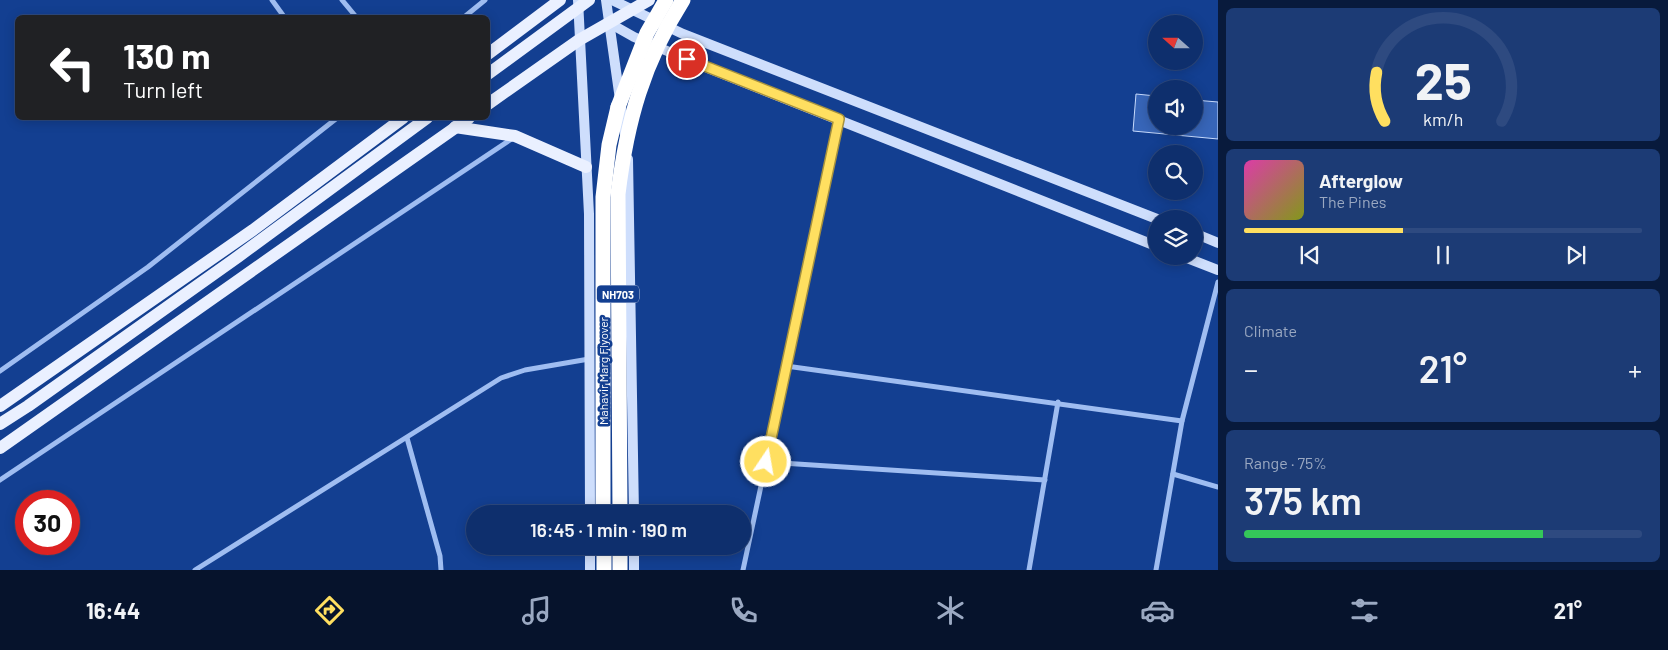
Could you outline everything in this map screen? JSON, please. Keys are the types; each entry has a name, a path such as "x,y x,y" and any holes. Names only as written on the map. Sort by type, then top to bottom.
{"highway":[{"name":"Mahavir Marg Flyover","path":"604,505 603,197 607,163 618,107 647,34 666,0"},
{"name":"Mahavir Marg Flyover","path":"620,505 618,194 624,146 636,96 652,54 682,0"},
{"path":"604,555 604,570"},
{"path":"620,555 620,570"}],"main road":[{"path":"490,52 560,0"},
{"path":"490,73 588,0"},
{"path":"490,103 579,40 611,24 649,0"},
{"path":"0,406 253,230 401,120"},
{"path":"0,424 239,256 424,120"},
{"path":"0,448 466,120"},
{"path":"455,127 515,136 586,167"}],"street":[{"path":"272,0 283,15"},
{"path":"342,0 354,15"},
{"path":"466,15 485,0"},
{"path":"578,0 589,214 590,505"},
{"path":"606,0 611,24 629,166 634,505"},
{"path":"612,0 683,34 1148,215"},
{"path":"611,24 634,38 1148,243"},
{"path":"743,570 839,119"},
{"path":"0,371 148,267 334,120"},
{"path":"0,480 515,136"},
{"path":"1203,237 1218,243"},
{"path":"1203,264 1218,270"},
{"path":"1156,570 1182,421 1218,282"},
{"path":"195,570 501,378 525,370 589,359"},
{"path":"786,366 1058,402 1182,421"},
{"path":"1029,570 1058,402"},
{"path":"406,438 440,556 441,570"},
{"path":"766,462 1045,480"},
{"path":"1173,474 1218,487"},
{"path":"590,555 590,570"},
{"path":"634,555 634,570"}],"building":[{"path":"1136,94 1148,95 1148,132 1133,131"},
{"path":"1203,101 1218,102 1218,139 1176,135 1203,135"}],"route":[{"path":"687,59 839,119 766,462"}]}
